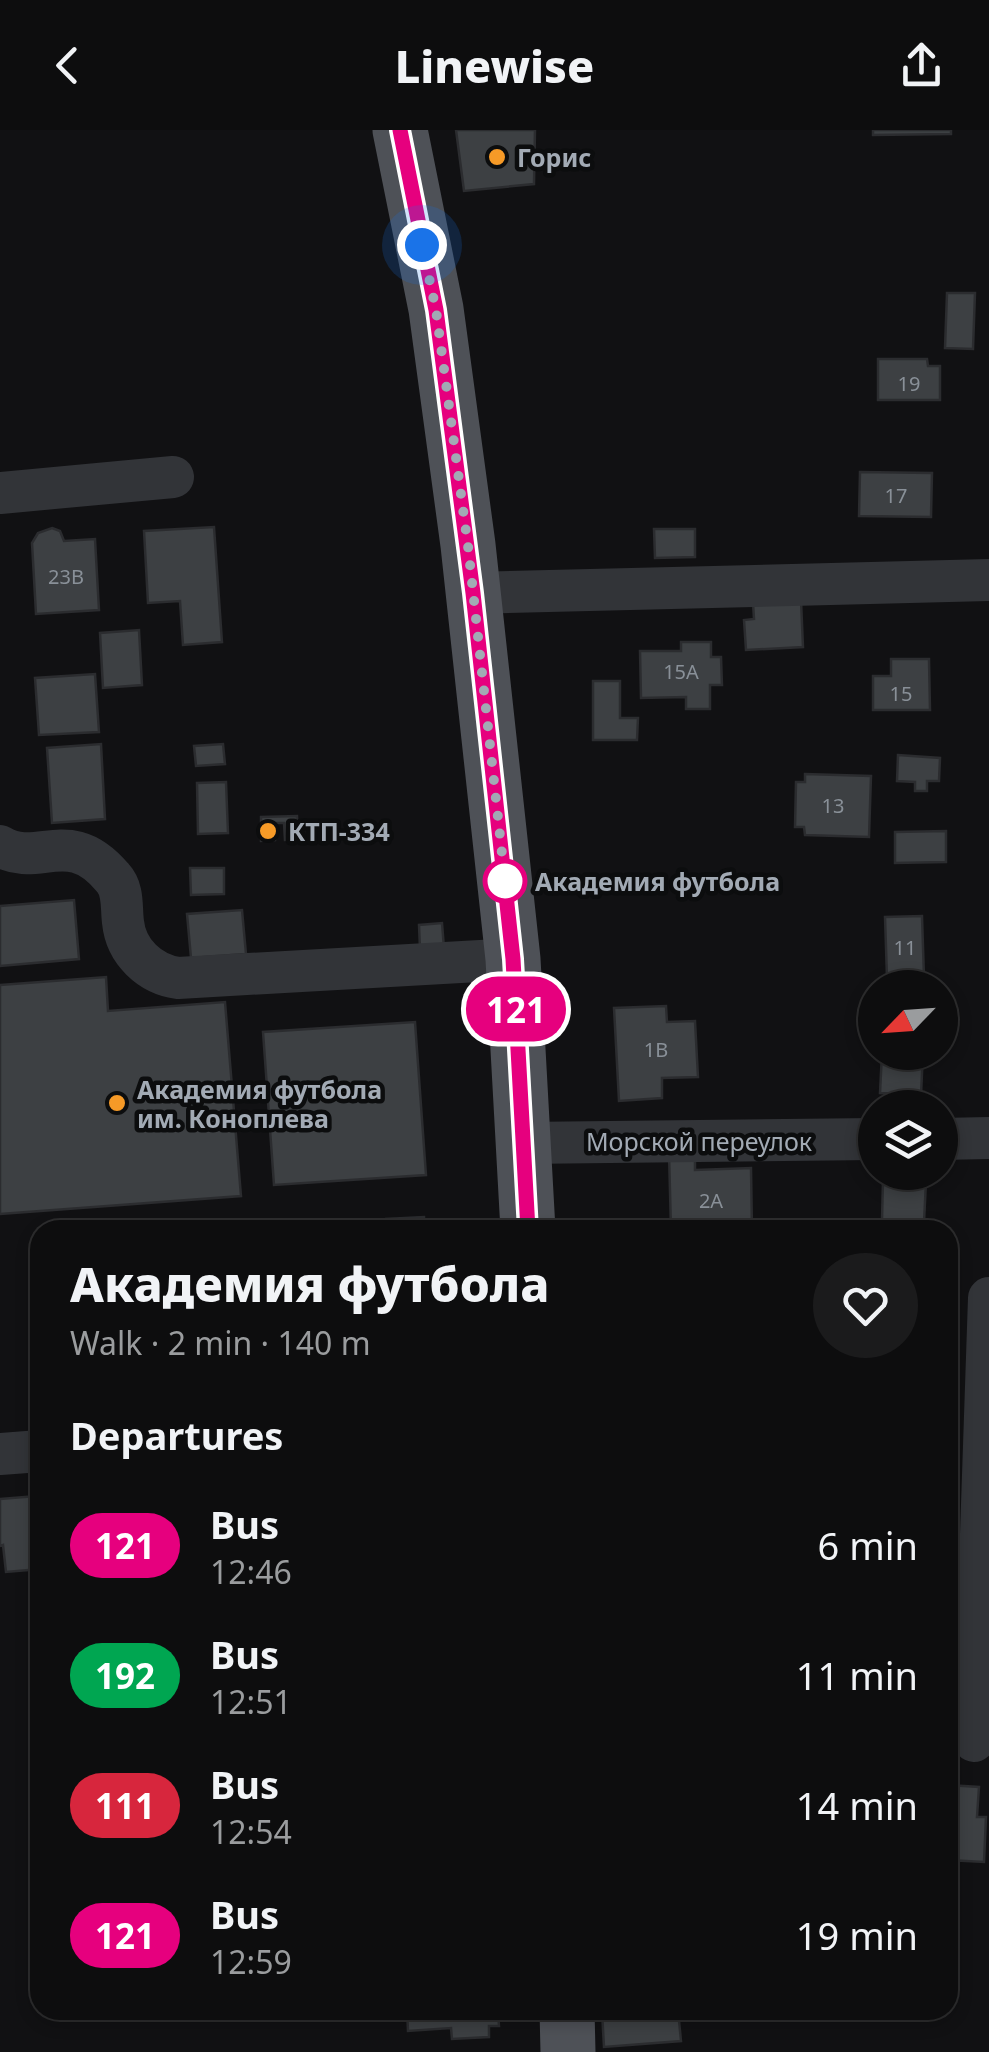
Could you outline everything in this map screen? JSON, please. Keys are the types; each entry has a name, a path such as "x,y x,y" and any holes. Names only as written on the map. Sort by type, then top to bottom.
{"main road":[{"path":"400,130 436,310 473,593 513,959 527,1220"},
{"path":"567,2020 568,2052"}],"street":[{"path":"0,493 173,477"},
{"path":"473,593 989,580"},
{"path":"0,846 19,852 79,851 90,857 120,886 128,944 163,976 513,959"},
{"path":"958,1138 989,1138"},
{"name":"Морской переулок","path":"522,1143 858,1139"},
{"path":"970,1741 985,1548 989,1298"},
{"path":"0,1454 30,1452"}],"building":[{"name":"Горис","path":"456,130 535,130 534,184 464,191"},
{"path":"873,130 951,130 951,134 873,135"},
{"path":"947,293 975,293 973,349 945,348"},
{"path":"878,359 927,359 928,366 940,366 940,400 878,400"},
{"path":"860,472 932,473 931,517 859,516"},
{"path":"214,527 222,642 183,645 180,601 148,603 144,531"},
{"path":"52,528 60,531 64,541 95,539 99,610 36,614 32,543 38,533"},
{"path":"654,529 695,529 695,557 655,558"},
{"path":"801,600 803,647 746,650 744,620 754,619 753,603"},
{"path":"139,630 142,685 103,688 100,633"},
{"path":"681,642 711,642 711,657 721,657 722,685 710,685 710,709 686,709 686,697 641,698 640,651 681,651"},
{"path":"891,659 929,659 930,710 873,710 873,676 891,676"},
{"path":"95,674 99,732 39,735 35,678"},
{"path":"593,681 620,681 620,718 638,718 637,740 593,740"},
{"path":"101,744 105,819 52,823 47,748"},
{"path":"223,744 225,764 196,766 194,746"},
{"path":"898,755 940,758 939,781 927,781 927,791 915,791 915,782 897,781"},
{"path":"805,774 871,776 869,837 805,835 804,827 795,827 796,782 805,782"},
{"path":"226,782 228,833 198,834 197,783"},
{"name":"КТП-334","path":"297,816 298,839 285,840 284,823 275,823 275,840 261,841 261,817"},
{"path":"946,831 946,862 895,863 895,832"},
{"path":"190,868 224,868 224,894 191,895"},
{"path":"74,900 79,959 0,966 0,906"},
{"path":"242,910 246,954 191,958 187,914"},
{"path":"922,916 924,970 887,970 885,917"},
{"path":"442,923 444,948 420,949 419,925"},
{"name":"Академия футбола им. Коноплева","path":"106,977 108,1011 225,1002 241,1196 0,1214 0,985"},
{"path":"666,1006 667,1022 695,1021 698,1077 662,1078 662,1098 619,1101 614,1008"},
{"path":"415,1022 426,1175 274,1185 263,1032"},
{"path":"881,1070 922,1070 921,1090 880,1090"},
{"path":"695,1152 695,1170 751,1168 752,1220 671,1220 669,1153"},
{"path":"883,1190 926,1190 924,1220 882,1219"},
{"path":"424,1217 424,1220 386,1219"},
{"path":"30,1496 30,1570 6,1572 3,1545 0,1546 0,1499"},
{"path":"958,1786 979,1787 977,1817 986,1817 984,1862 958,1861"},
{"path":"407,2020 499,2020 499,2026 489,2026 489,2037 452,2039 451,2028 408,2031"},
{"path":"602,2020 679,2020 681,2041 604,2047"}],"bus line":[{"name":"121","path":"400,130 436,310 473,593 513,959 527,1220"}],"place":[{"name":"Горис","path":"497,157"},
{"name":"КТП-334","path":"268,831"},
{"name":"Академия футбола","path":"505,881"},
{"name":"Академия футбола им. Коноплева","path":"117,1103"}],"route":[{"path":"422,245 436,310 468,546 505,881"}]}
